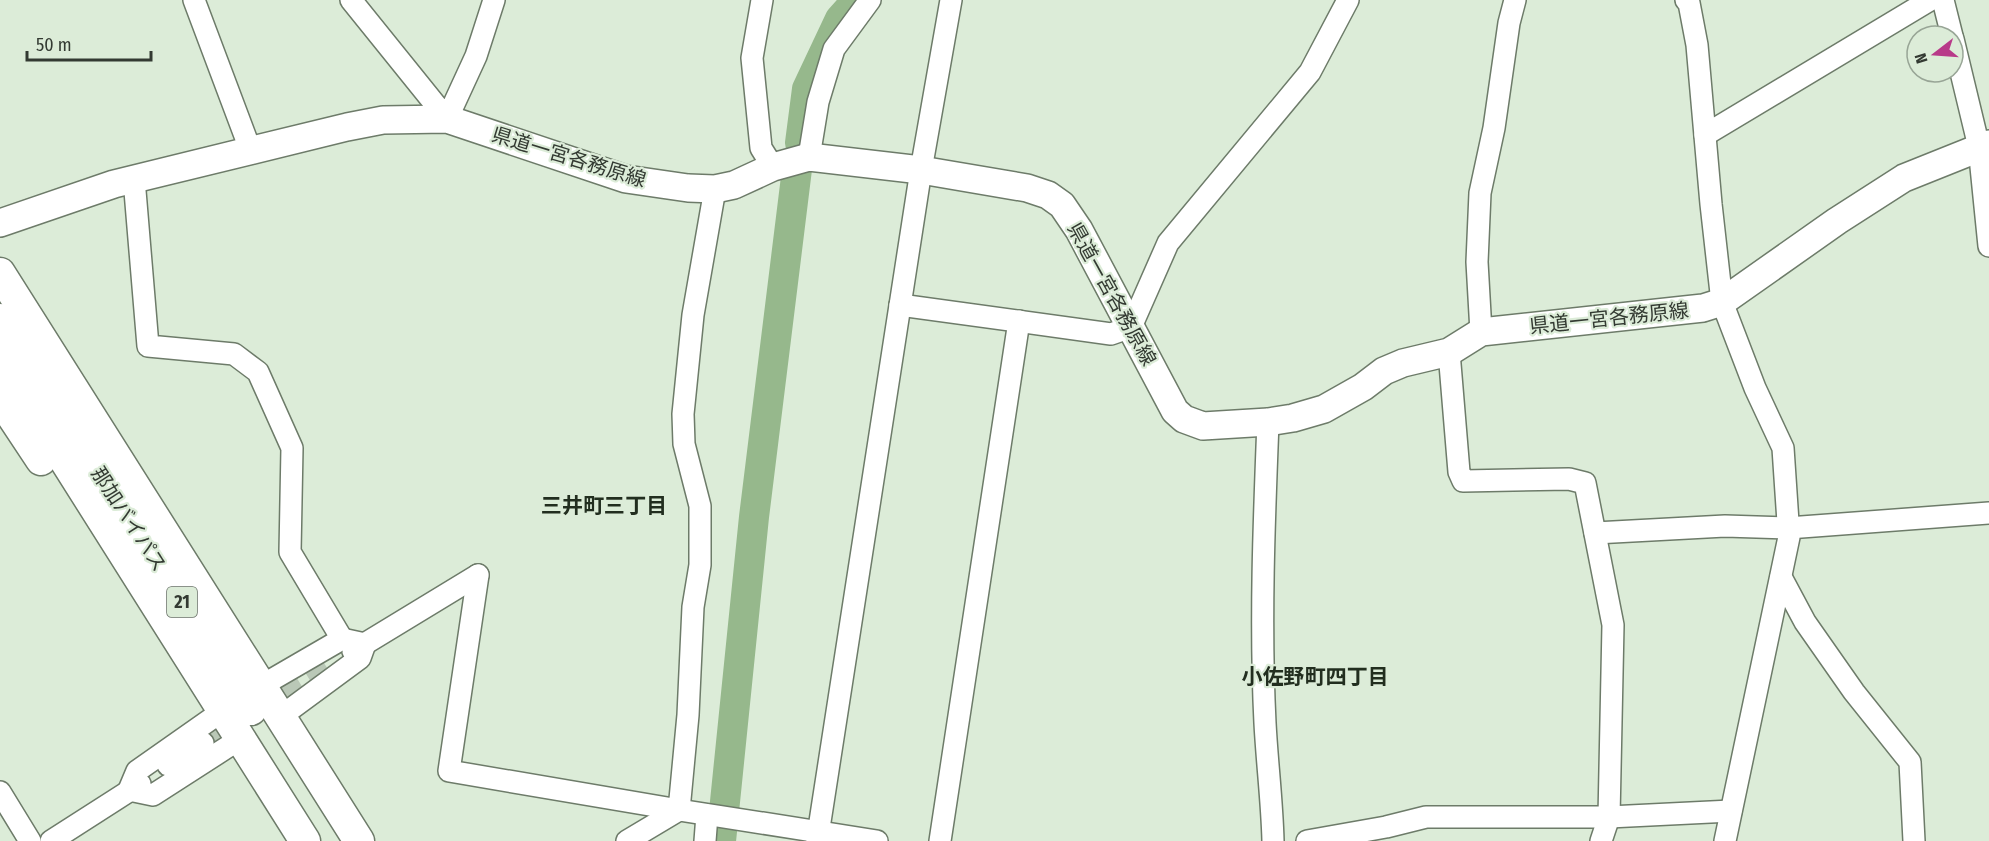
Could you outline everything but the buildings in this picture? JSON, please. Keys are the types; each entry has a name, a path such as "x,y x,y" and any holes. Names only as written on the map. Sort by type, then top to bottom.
{"highway":[{"path":"0,273 359,841"},
{"name":"那加バイパス","path":"0,319 10,374 305,841"},
{"path":"10,374 214,736 286,841"},
{"name":"那加バイパス","path":"10,374 336,841"}],"main road":[{"name":"県道一宮各務原線","path":"0,223 134,179 250,149 383,120 447,119 626,179 688,188 715,189 734,185 773,167 809,157 921,170 1027,188 1048,195 1062,205 1079,230 1175,411 1184,419 1203,426 1268,422 1324,410 1363,387 1384,371 1403,363 1449,352 1481,332 1703,308 1722,302 1837,220 1904,178 1984,145"}],"street":[{"path":"194,0 250,149"},
{"path":"351,0 447,119 477,56 494,0"},
{"path":"809,157 818,102 834,49 870,0"},
{"path":"818,837 921,170 951,0"},
{"path":"900,305 1111,334 1131,327 1168,243 1310,72 1348,0"},
{"path":"1481,332 1477,262 1480,193 1494,128 1509,23 1515,0"},
{"path":"1686,0 1689,3 1697,45 1722,302 1755,388 1783,448 1789,537 1725,841"},
{"path":"1705,135 1930,0"},
{"path":"1944,0 1950,24"},
{"path":"758,1 752,58 761,148 773,167"},
{"path":"1965,79 1984,145 1989,246"},
{"path":"134,179 148,346 234,354 258,372 292,448 290,552 342,639"},
{"path":"679,810 688,715 693,607 700,565 700,506 684,444 683,414 693,315 715,189"},
{"path":"940,841 1019,321"},
{"path":"1449,352 1459,472 1463,481 1569,479 1585,483 1612,625 1609,817 1601,841"},
{"path":"1268,422 1262,597 1265,723 1273,841"},
{"path":"1595,533 1725,526 1788,528 1989,513"},
{"path":"327,667 478,575 449,771 719,817 818,837 877,841"},
{"path":"1781,577 1805,622 1854,692 1910,762 1914,841"},
{"path":"261,686 342,639 365,644"},
{"path":"280,717 360,658 365,644"},
{"path":"129,790 153,795 214,736"},
{"path":"51,841 129,790 136,771 214,736"},
{"path":"0,792 30,841"},
{"path":"627,841 679,810"},
{"path":"1307,841 1386,827 1426,817 1609,817 1731,811"},
{"path":"705,841 719,817"}],"waterway":[{"path":"800,143 807,89 840,19 857,0"},
{"path":"721,841 754,517 797,169"}],"tunnel":[{"path":"203,743 327,667"}],"district":[{"name":"三井町三丁目","path":"604,506"},
{"name":"小佐野町四丁目","path":"1315,677"}]}
